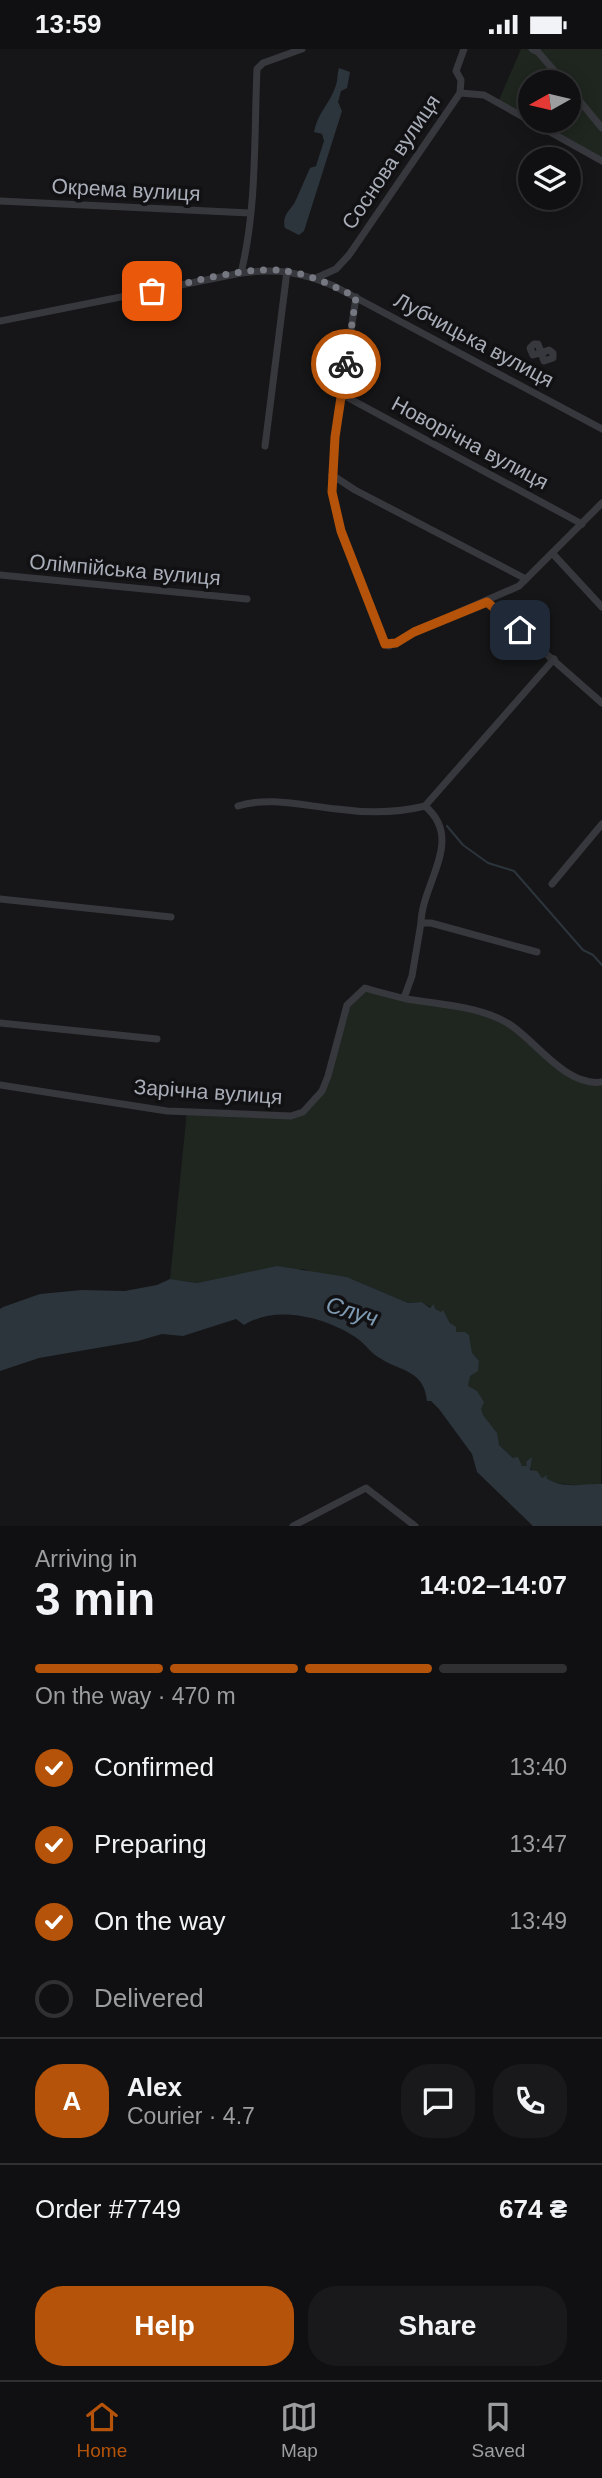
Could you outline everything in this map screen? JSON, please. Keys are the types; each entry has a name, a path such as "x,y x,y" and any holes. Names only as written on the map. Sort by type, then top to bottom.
{"street":[{"path":"241,273 247,249 250,213 257,69 263,63 302,49"},
{"name":"Соснова вулиця","path":"316,278 335,268 349,255 460,93 461,80 456,71 464,49"},
{"path":"532,49 554,70"},
{"path":"460,93 484,95 602,161"},
{"path":"581,103 602,128"},
{"name":"Окрема вулиця","path":"0,201 250,213"},
{"name":"Лубчицька вулиця","path":"0,321 241,273 274,269 287,271 316,278 356,297 602,429"},
{"path":"265,446 287,271"},
{"path":"356,297 341,394 332,492 335,512 385,644 396,643 414,632 508,592 553,554 602,503"},
{"name":"Новорічна вулиця","path":"341,394 582,524"},
{"path":"332,475 355,490 526,579"},
{"path":"553,554 602,607"},
{"name":"Олімпійська вулиця","path":"0,575 247,599"},
{"path":"487,602 602,703"},
{"path":"238,806 274,801 342,810 405,811 425,806 554,659"},
{"path":"404,999 412,976 424,902 441,852 440,825 425,806"},
{"path":"552,884 602,824"},
{"path":"0,899 171,917"},
{"path":"421,923 431,923 537,952"},
{"name":"Зарічна вулиця","path":"0,1085 167,1111 291,1116 303,1112 322,1091 347,1005 365,988 404,999 451,1006 491,1016 511,1025 547,1058 578,1077 589,1083 602,1082"},
{"path":"0,1023 157,1039"},
{"path":"293,1526 366,1488 415,1526"}],"shaded area":[{"path":"521,49 602,49 602,161 554,133 581,133 581,70 518,70 518,112 499,100"},
{"path":"365,988 491,1016 511,1025 578,1077 602,1082 601,1485 571,1485 549,1481 533,1471 528,1463 527,1467 522,1466 499,1445 495,1430 487,1423 468,1387 471,1351 446,1316 422,1302 408,1303 347,1277 313,1273 304,1269 236,1275 197,1283 170,1279 187,1111 291,1116 305,1109 316,1098 323,1085 346,1008"}],"water":[{"path":"339,68 350,72 347,88 341,91 338,102 342,111 304,231 299,235 285,228 284,220 310,168 316,166 324,141 322,134 314,132 334,92"},
{"name":"Случ","path":"277,1266 347,1277 408,1303 422,1302 430,1308 434,1304 435,1309 441,1312 443,1310 450,1323 456,1327 456,1332 469,1335 472,1353 479,1361 478,1371 470,1376 468,1386 477,1391 484,1402 481,1409 483,1415 497,1433 499,1445 513,1458 518,1457 522,1466 527,1466 526,1462 532,1457 530,1470 537,1471 542,1478 548,1475 546,1478 553,1482 567,1485 602,1484 602,1526 533,1526 477,1472 472,1454 439,1409 431,1401 427,1401 425,1391 416,1377 378,1357 361,1341 346,1332 302,1316 272,1315 244,1325 236,1319 183,1336 162,1334 138,1341 39,1358 0,1371 0,1309 3,1307 40,1294 82,1290 125,1291 157,1285 170,1279 197,1283"}],"waterway":[{"path":"447,826 463,845 488,863 514,871 583,950 593,955 602,965"}],"way so far":[{"path":"152,291 274,269 316,278 356,297 346,364"}],"route":[{"path":"346,364 335,437 332,492 341,531 385,644 389,646 414,632 487,602 520,630"}]}
